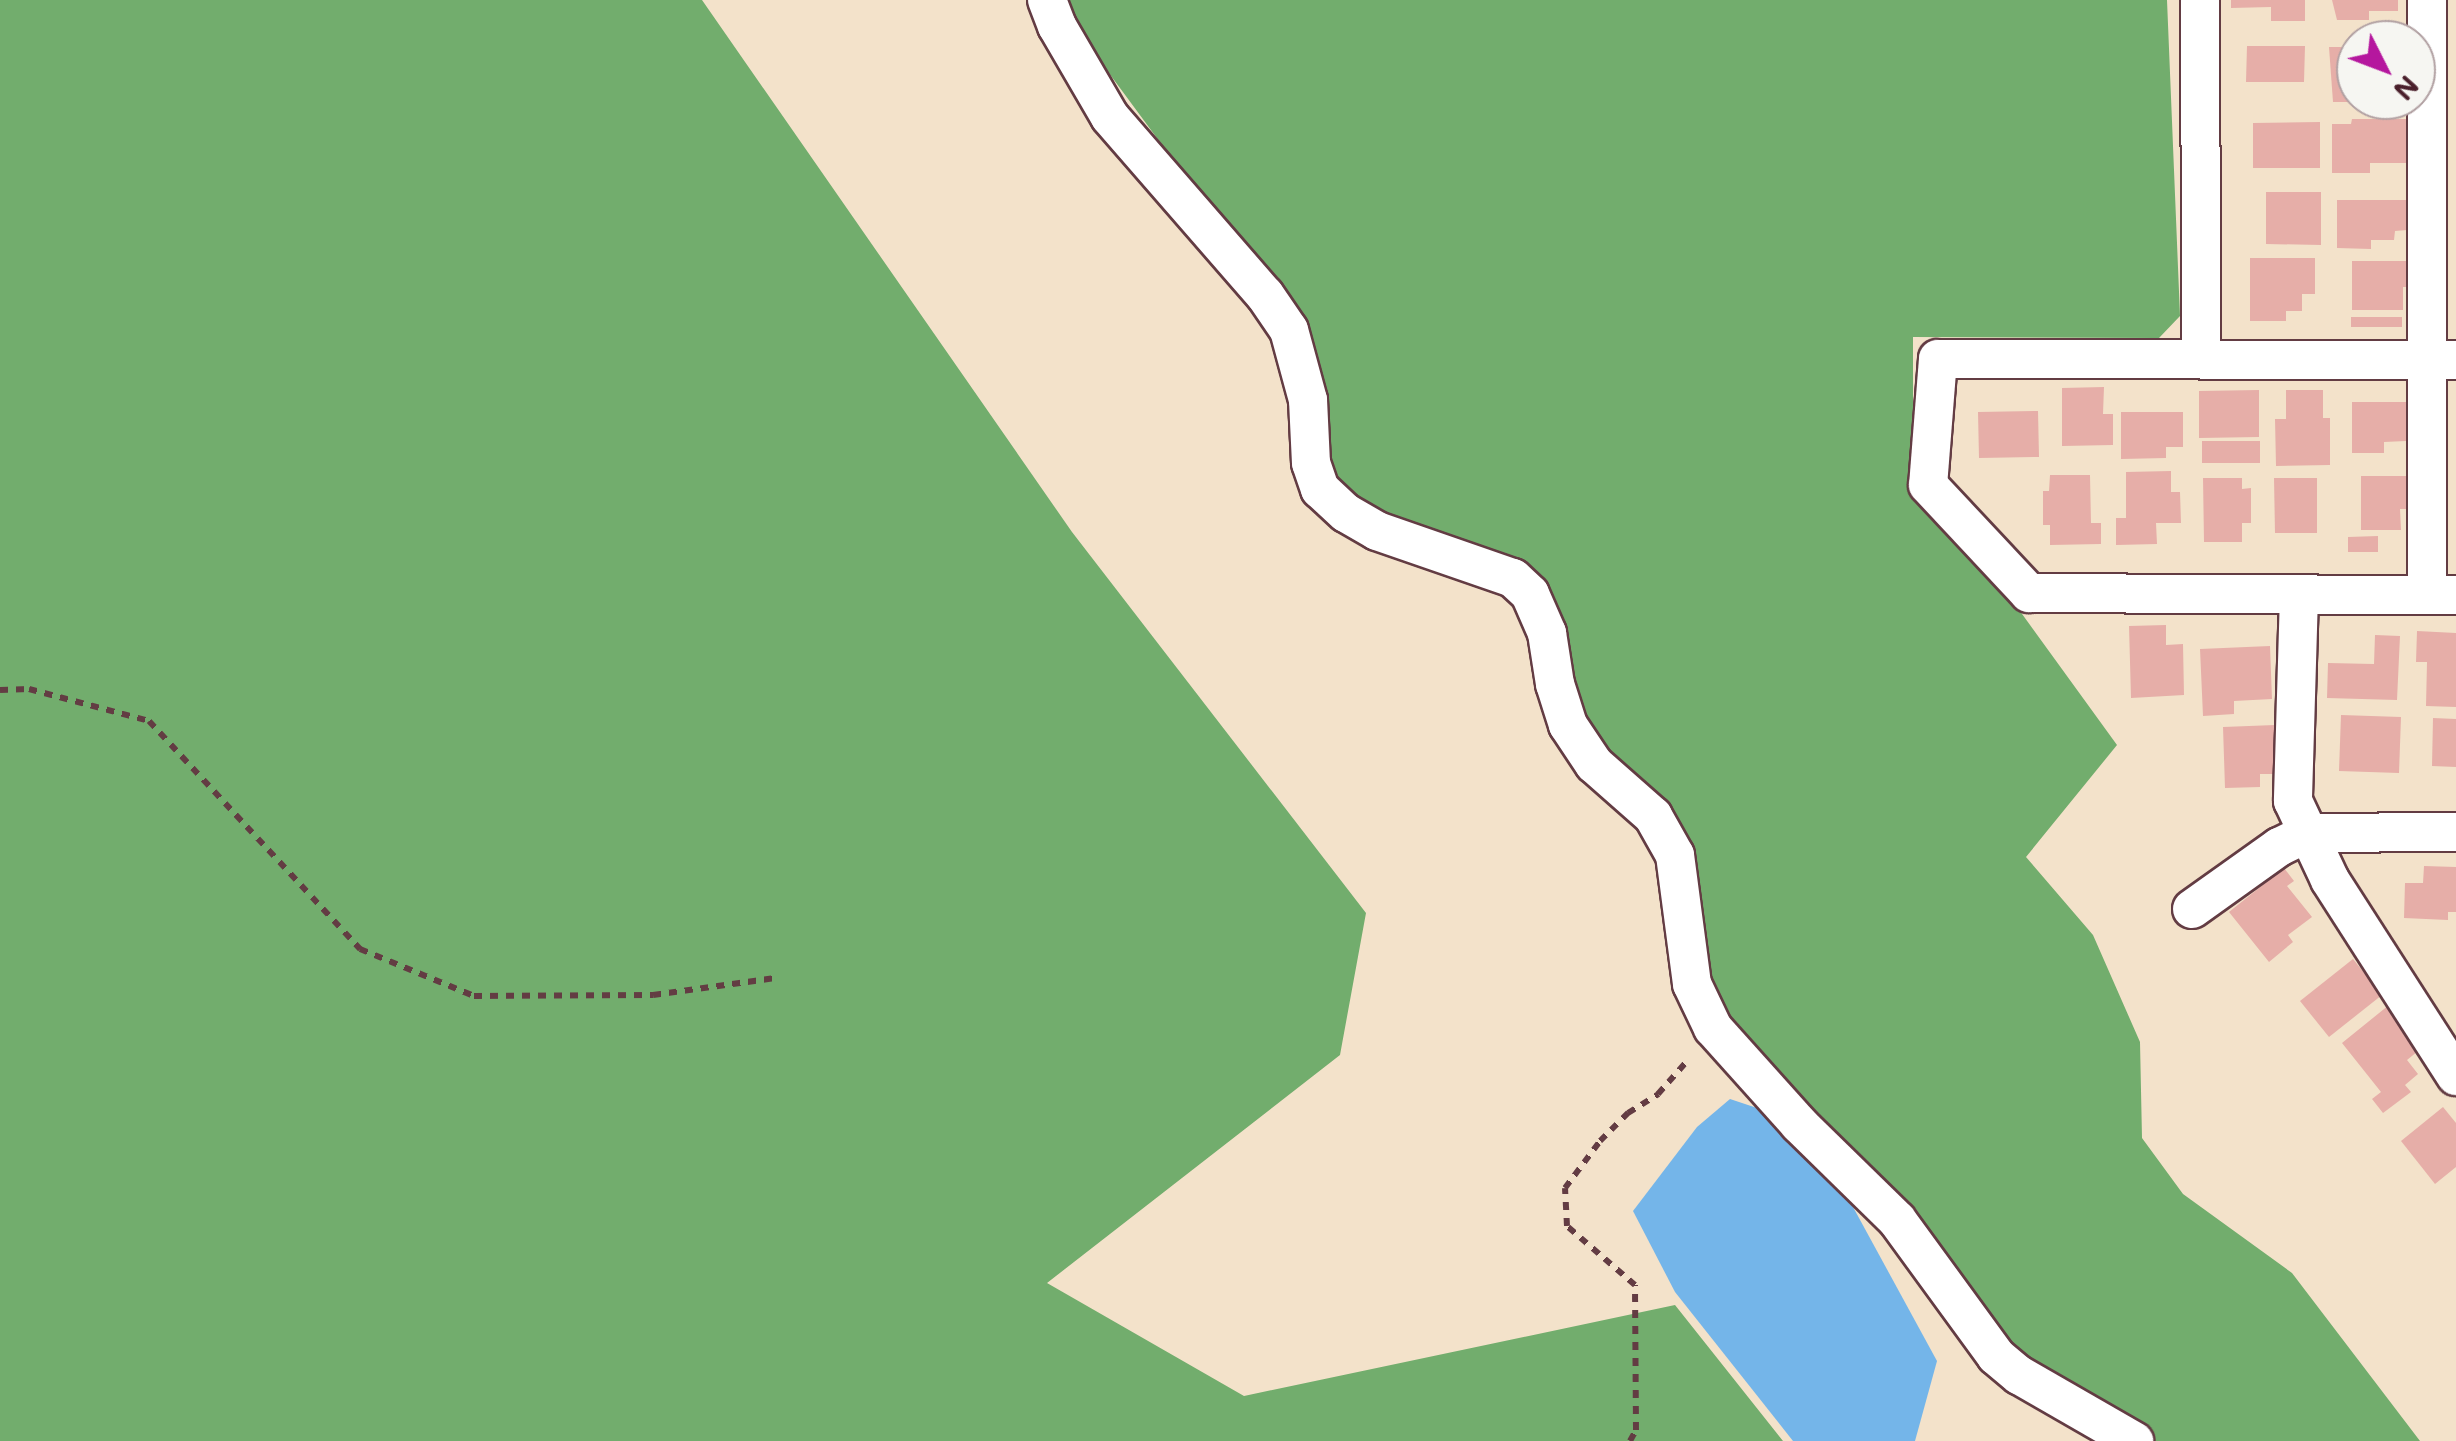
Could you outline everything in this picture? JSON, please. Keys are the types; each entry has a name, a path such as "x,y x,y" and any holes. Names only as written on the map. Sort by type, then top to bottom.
{"street":[{"path":"1048,0 1057,26 1110,117 1265,294 1289,330 1308,400 1311,463 1320,489 1346,514 1377,531 1512,578 1530,594 1547,633 1555,684 1568,726 1594,764 1653,816 1675,855 1692,984 1713,1028 1799,1124 1896,1220 1996,1356 2018,1375 2134,1441"},
{"path":"2200,0 2201,357"},
{"path":"2428,0 2441,360 2441,596 2029,593 1928,485 1938,359 2441,360"},
{"path":"2300,596 2293,801 2330,880 2451,1061"},
{"path":"2192,909 2279,847 2308,832 2456,832"}],"path":[{"path":"0,690 29,689 149,721 360,949 474,996 654,995 775,978"},
{"path":"1630,1441 1636,1430 1635,1286 1567,1226 1565,1188 1600,1141 1628,1113 1658,1094 1713,1028"}],"green space":[{"path":"0,0 702,0 1072,532 1366,913 1340,1055 1047,1283 1244,1396 1675,1305 1783,1441 0,1441"},
{"path":"1055,0 2167,0 2180,316 2159,338 1913,337 1913,487 2017,607 2117,745 2026,857 2093,935 2140,1042 2142,1138 2183,1194 2292,1273 2420,1441 2144,1441 2009,1357 1715,1018 1680,848 1597,759 1546,607 1394,531 1324,482 1292,321"}],"water":[{"path":"1730,1099 1760,1109 1853,1207 1937,1361 1915,1441 1793,1441 1675,1292 1633,1211 1697,1127"}],"building":[{"path":"2231,0 2305,0 2305,21 2271,21 2271,7 2231,8"},
{"path":"2332,0 2398,0 2398,11 2369,11 2369,20 2337,20"},
{"path":"2247,46 2305,46 2304,82 2246,82"},
{"path":"2329,47 2336,47 2333,102"},
{"path":"2352,120 2406,120 2406,163 2370,163 2370,173 2332,173 2332,124 2351,124"},
{"path":"2320,122 2320,168 2253,168 2253,123"},
{"path":"2266,192 2321,192 2321,245 2266,244"},
{"path":"2337,200 2408,200 2407,230 2395,231 2394,240 2371,240 2371,249 2337,248"},
{"path":"2250,258 2315,258 2315,294 2302,294 2302,311 2286,311 2286,321 2250,321"},
{"path":"2352,261 2417,261 2416,287 2403,287 2403,310 2352,310"},
{"path":"2351,317 2402,317 2402,327 2351,327"},
{"path":"2104,387 2103,414 2113,414 2113,445 2062,446 2062,388"},
{"path":"2259,390 2259,437 2199,438 2199,391"},
{"path":"2286,390 2323,390 2323,418 2330,418 2330,465 2276,466 2275,419 2286,419"},
{"path":"2352,402 2407,402 2406,441 2384,442 2384,453 2352,453"},
{"path":"2038,411 2039,457 1979,458 1978,412"},
{"path":"2121,412 2183,412 2183,447 2166,447 2166,458 2121,459"},
{"path":"2202,441 2260,441 2260,463 2202,463"},
{"path":"2171,471 2171,492 2180,492 2181,523 2156,523 2157,544 2116,545 2116,518 2126,518 2126,472"},
{"path":"2050,475 2090,475 2091,523 2101,523 2101,544 2050,545 2050,525 2043,525 2043,491 2049,491"},
{"path":"2361,476 2414,476 2415,509 2400,509 2401,530 2361,530"},
{"path":"2203,478 2242,478 2242,489 2251,488 2251,523 2242,523 2242,542 2204,542"},
{"path":"2274,478 2317,478 2317,533 2275,533"},
{"path":"2378,536 2378,552 2348,552 2348,537"},
{"path":"2166,625 2166,645 2183,644 2184,695 2131,698 2129,626"},
{"path":"2417,631 2456,633 2456,707 2426,706 2427,662 2416,662"},
{"path":"2375,635 2400,636 2397,700 2327,698 2328,663 2374,664"},
{"path":"2270,646 2272,699 2234,701 2234,714 2203,716 2200,649"},
{"path":"2341,715 2401,717 2399,773 2339,771"},
{"path":"2433,718 2456,719 2456,767 2432,766"},
{"path":"2275,725 2277,774 2260,774 2260,787 2225,788 2223,727"},
{"path":"2424,866 2456,867 2456,912 2448,912 2448,920 2404,918 2405,883 2423,883"},
{"path":"2284,868 2294,881 2287,886 2312,917 2288,935 2293,942 2269,962 2229,912"},
{"path":"2353,959 2382,995 2329,1037 2300,1001"},
{"path":"2389,1005 2423,1047 2407,1060 2418,1074 2405,1085 2411,1092 2383,1113 2372,1099 2381,1092 2342,1043"},
{"path":"2443,1107 2456,1123 2456,1167 2435,1184 2401,1141"}]}
